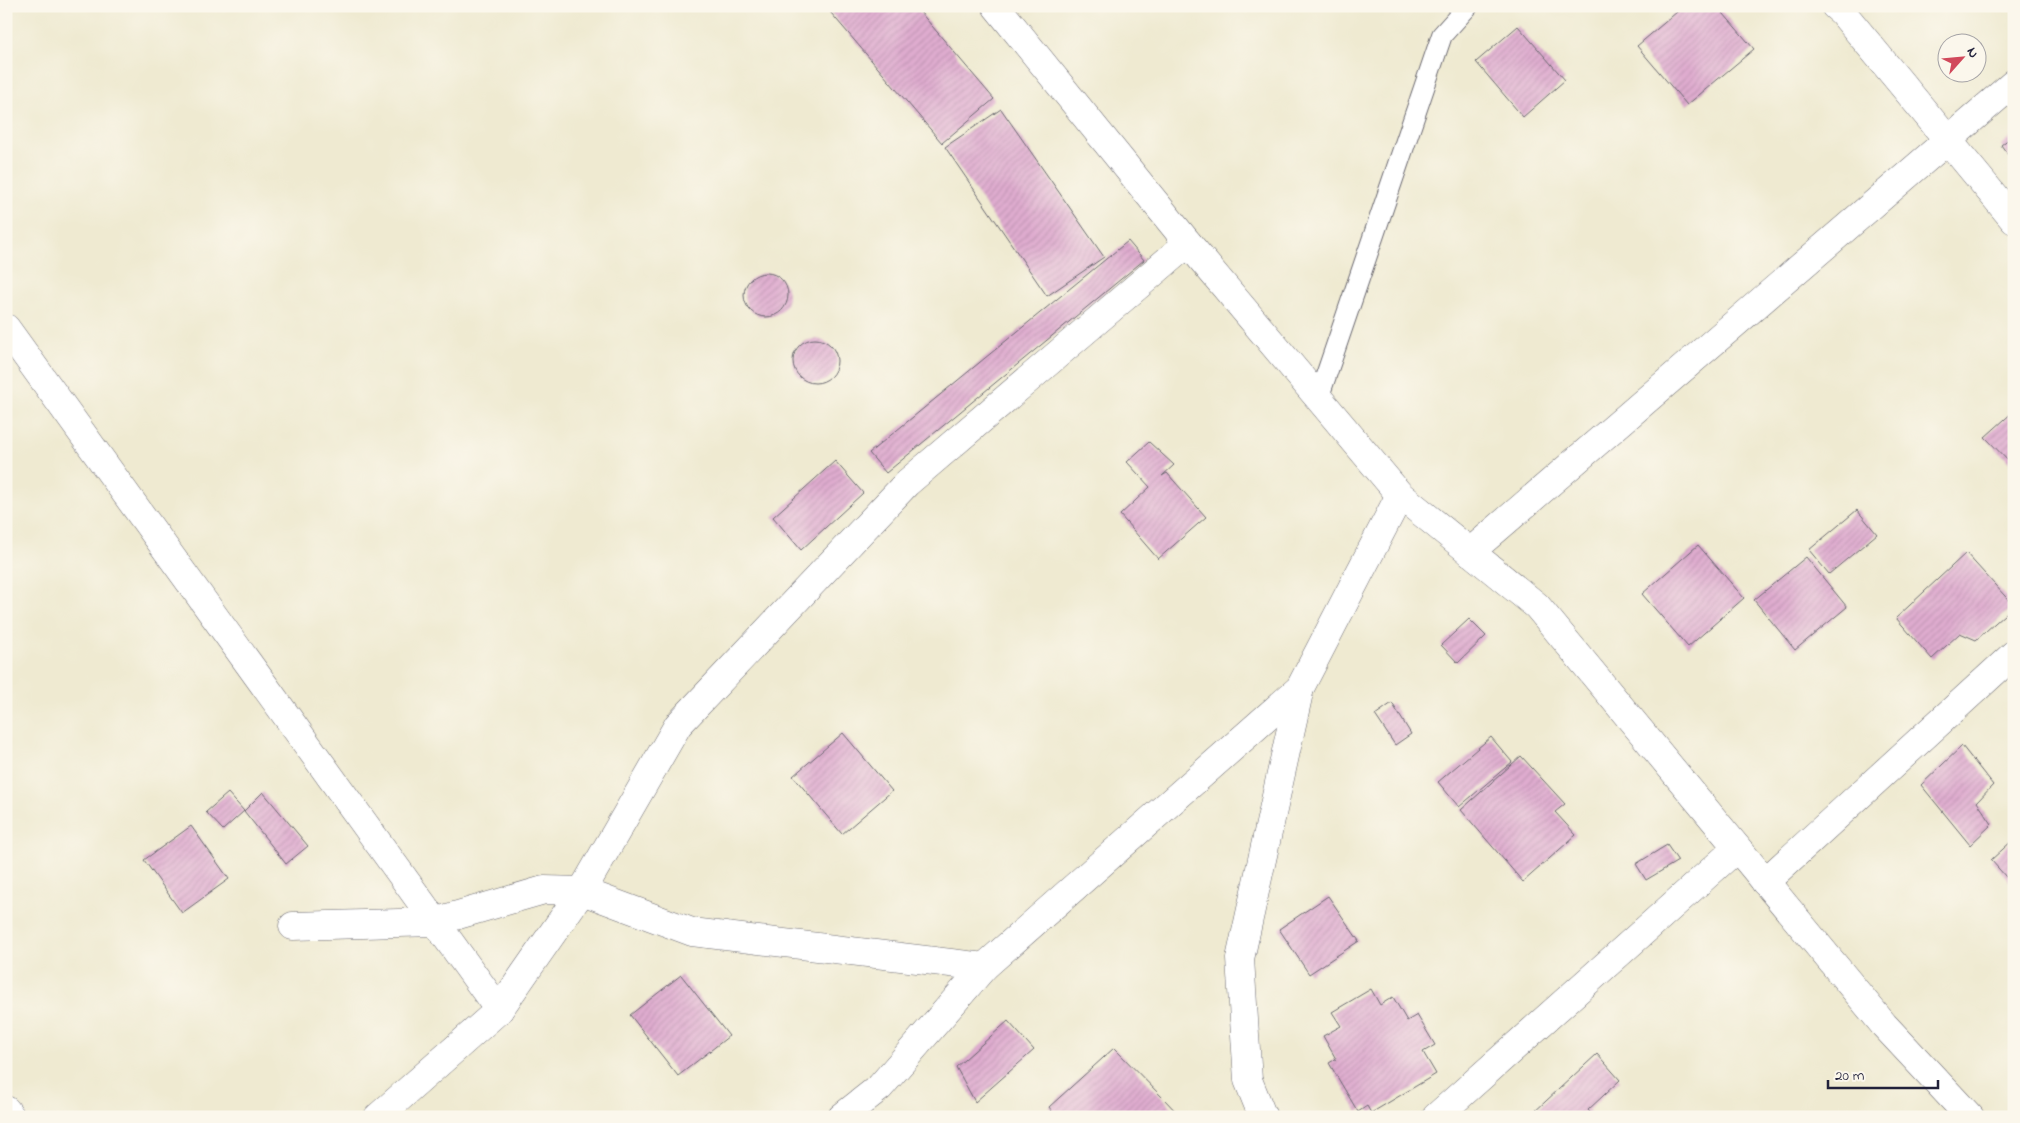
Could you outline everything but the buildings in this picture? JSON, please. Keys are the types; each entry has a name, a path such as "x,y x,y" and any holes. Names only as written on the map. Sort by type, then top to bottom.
{"street":[{"path":"996,6 1188,243 1400,495 1536,606 1884,1025 1970,1117"},
{"path":"1834,6 1848,20 2014,220"},
{"path":"1470,552 2014,82"},
{"path":"378,1117 499,1010 582,891 678,725 907,483 1188,243"},
{"path":"6,328 499,1010"},
{"path":"1263,1117 1248,1080 1240,959 1300,688 1400,495"},
{"path":"1765,882 2014,654"},
{"path":"842,1117 880,1087 984,967 1300,688"},
{"path":"1436,1117 1737,848"},
{"path":"293,926 434,922 544,890 582,891 692,932 984,967"},
{"path":"6,1110 10,1117"}],"lane":[{"path":"1318,399 1442,35 1468,6"}]}
